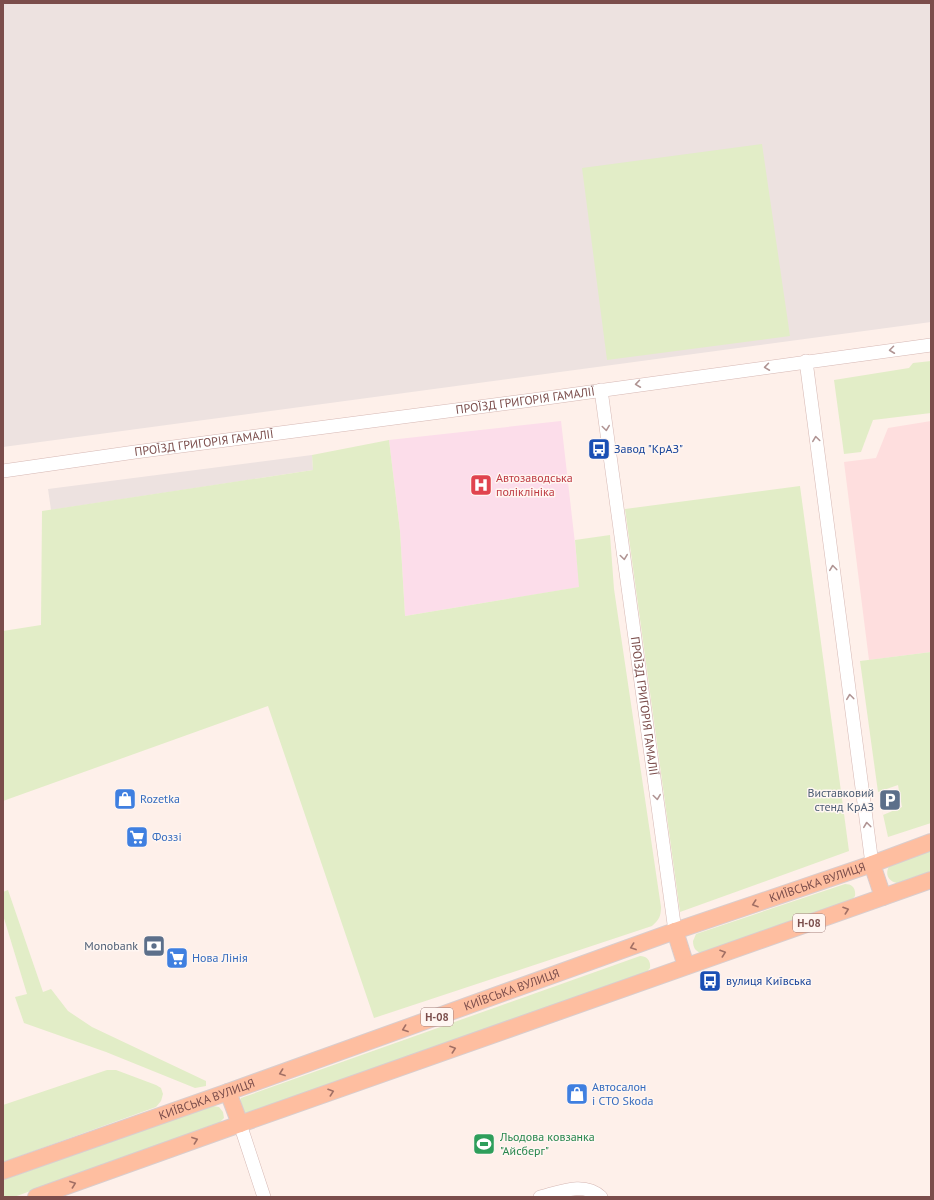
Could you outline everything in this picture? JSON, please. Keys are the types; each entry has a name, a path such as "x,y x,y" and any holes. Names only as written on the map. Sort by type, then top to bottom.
{"main road":[{"name":"КИЇВСЬКА ВУЛИЦЯ","path":"3,1172 931,842"},
{"path":"872,864 883,897"},
{"name":"Н-08","path":"36,1197 931,880"},
{"path":"675,932 686,966"},
{"path":"228,1092 240,1124"}],"street":[{"path":"601,390 931,345"},
{"path":"806,362 872,864"},
{"name":"ПРОЇЗД ГРИГОРІЯ ГАМАЛІЇ","path":"3,471 601,390 675,932"},
{"path":"240,1124 264,1197"},
{"path":"540,1197 579,1188 588,1189 597,1193 601,1197"}],"shaded area":[{"path":"3,3 931,3 931,322 3,447"},
{"name":"Автозаводська поліклініка","path":"561,421 580,587 405,616 400,531 389,440"},
{"path":"931,421 931,652 869,660 844,462 876,458 888,428"},
{"path":"312,455 313,470 51,510 48,489"}],"green space":[{"path":"762,144 790,336 607,360 582,168"},
{"path":"931,361 931,413 873,420 861,452 844,454 834,380 909,368 913,363"},
{"path":"389,440 400,531 405,616 579,587 575,540 610,535 614,589 661,913 659,918 652,926 374,1018 268,706 3,801 3,631 41,625 42,511 313,470 312,455"},
{"path":"800,486 849,851 680,912 625,509"},
{"path":"931,652 931,823 888,837 883,815 902,807 898,785 878,792 860,661"},
{"path":"931,850 931,871 897,883 889,878 887,873 891,864"},
{"path":"845,884 852,886 854,889 855,896 851,901 703,954 694,948 693,941 696,934"},
{"path":"8,890 43,992 51,989 68,1011 92,1027 206,1081 206,1086 195,1088 106,1052 24,1023 15,997 27,994 3,915 3,892"},
{"path":"640,956 647,958 650,963 650,968 646,973 246,1114 241,1107 241,1098"},
{"path":"107,1070 116,1070 156,1085 161,1088 163,1094 161,1101 156,1107 3,1162 3,1105"},
{"path":"213,1106 219,1107 223,1112 224,1118 219,1123 14,1197 3,1197 3,1180"}],"place":[{"name":"Завод \"КрАЗ\"","path":"599,449"},
{"name":"Автозаводська поліклініка","path":"481,485"},
{"name":"Rozetka","path":"125,799"},
{"name":"Виставковий стенд КрАЗ","path":"890,800"},
{"name":"Фоззі","path":"137,837"},
{"name":"Monobank","path":"154,946"},
{"name":"Нова Лінія","path":"177,958"},
{"name":"вулиця Київська","path":"710,981"},
{"name":"Автосалон і СТО Skoda","path":"577,1094"},
{"name":"Льодова ковзанка \"Айсберг\"","path":"484,1144"}]}
